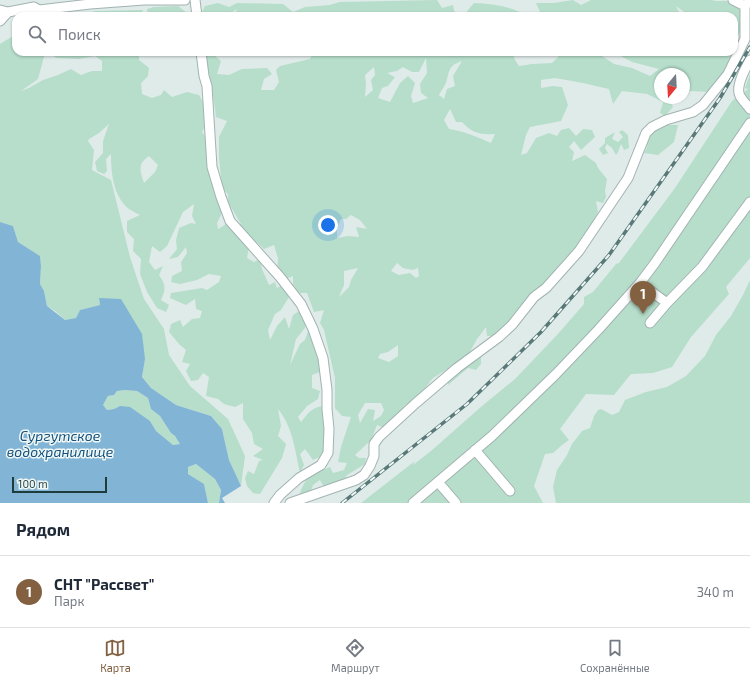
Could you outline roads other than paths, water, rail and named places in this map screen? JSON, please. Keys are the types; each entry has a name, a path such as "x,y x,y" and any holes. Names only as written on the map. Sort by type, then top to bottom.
{"street":[{"path":"0,21 4,11 36,4 39,10 89,2 185,0"},
{"path":"195,0 196,12"},
{"path":"733,0 748,3 745,39 738,53"},
{"path":"202,56 207,86 212,167 230,221 280,277 300,304 314,328 323,358 329,429 328,453 321,465 299,478 280,495 274,503"},
{"path":"290,503 356,480 364,475 374,456 374,444 379,437 457,368 512,326 534,296 546,288 579,251 628,178 646,133 652,127 666,120 693,112 703,105 728,74 737,56"},
{"path":"750,60 744,70 739,85 739,95 750,109"},
{"path":"412,503 492,436 556,374 640,284 750,123"},
{"path":"650,323 702,267 750,202"},
{"path":"640,284 667,303"},
{"path":"475,450 510,491"},
{"path":"438,482 456,503"}],"water":[{"name":"Сургутское водохранилище","path":"0,222 13,226 18,242 40,256 40,284 44,291 47,306 65,320 76,318 80,310 100,305 99,298 121,299 142,334 145,359 142,377 151,388 176,405 211,416 222,429 229,460 241,486 222,498 225,503 219,503 221,490 215,479 196,464 188,467 188,474 204,484 208,503 0,503","holes":["117,391 137,391 148,398 151,409 160,416 180,444 173,445 156,431 150,421 130,407 120,406 107,410 103,405 108,396 114,395"]}],"railway":[{"path":"342,503 467,404 541,332 609,255 720,98 750,47"}],"place":[{"name":"СНТ \"Рассвет\"","path":"643,314"}]}
